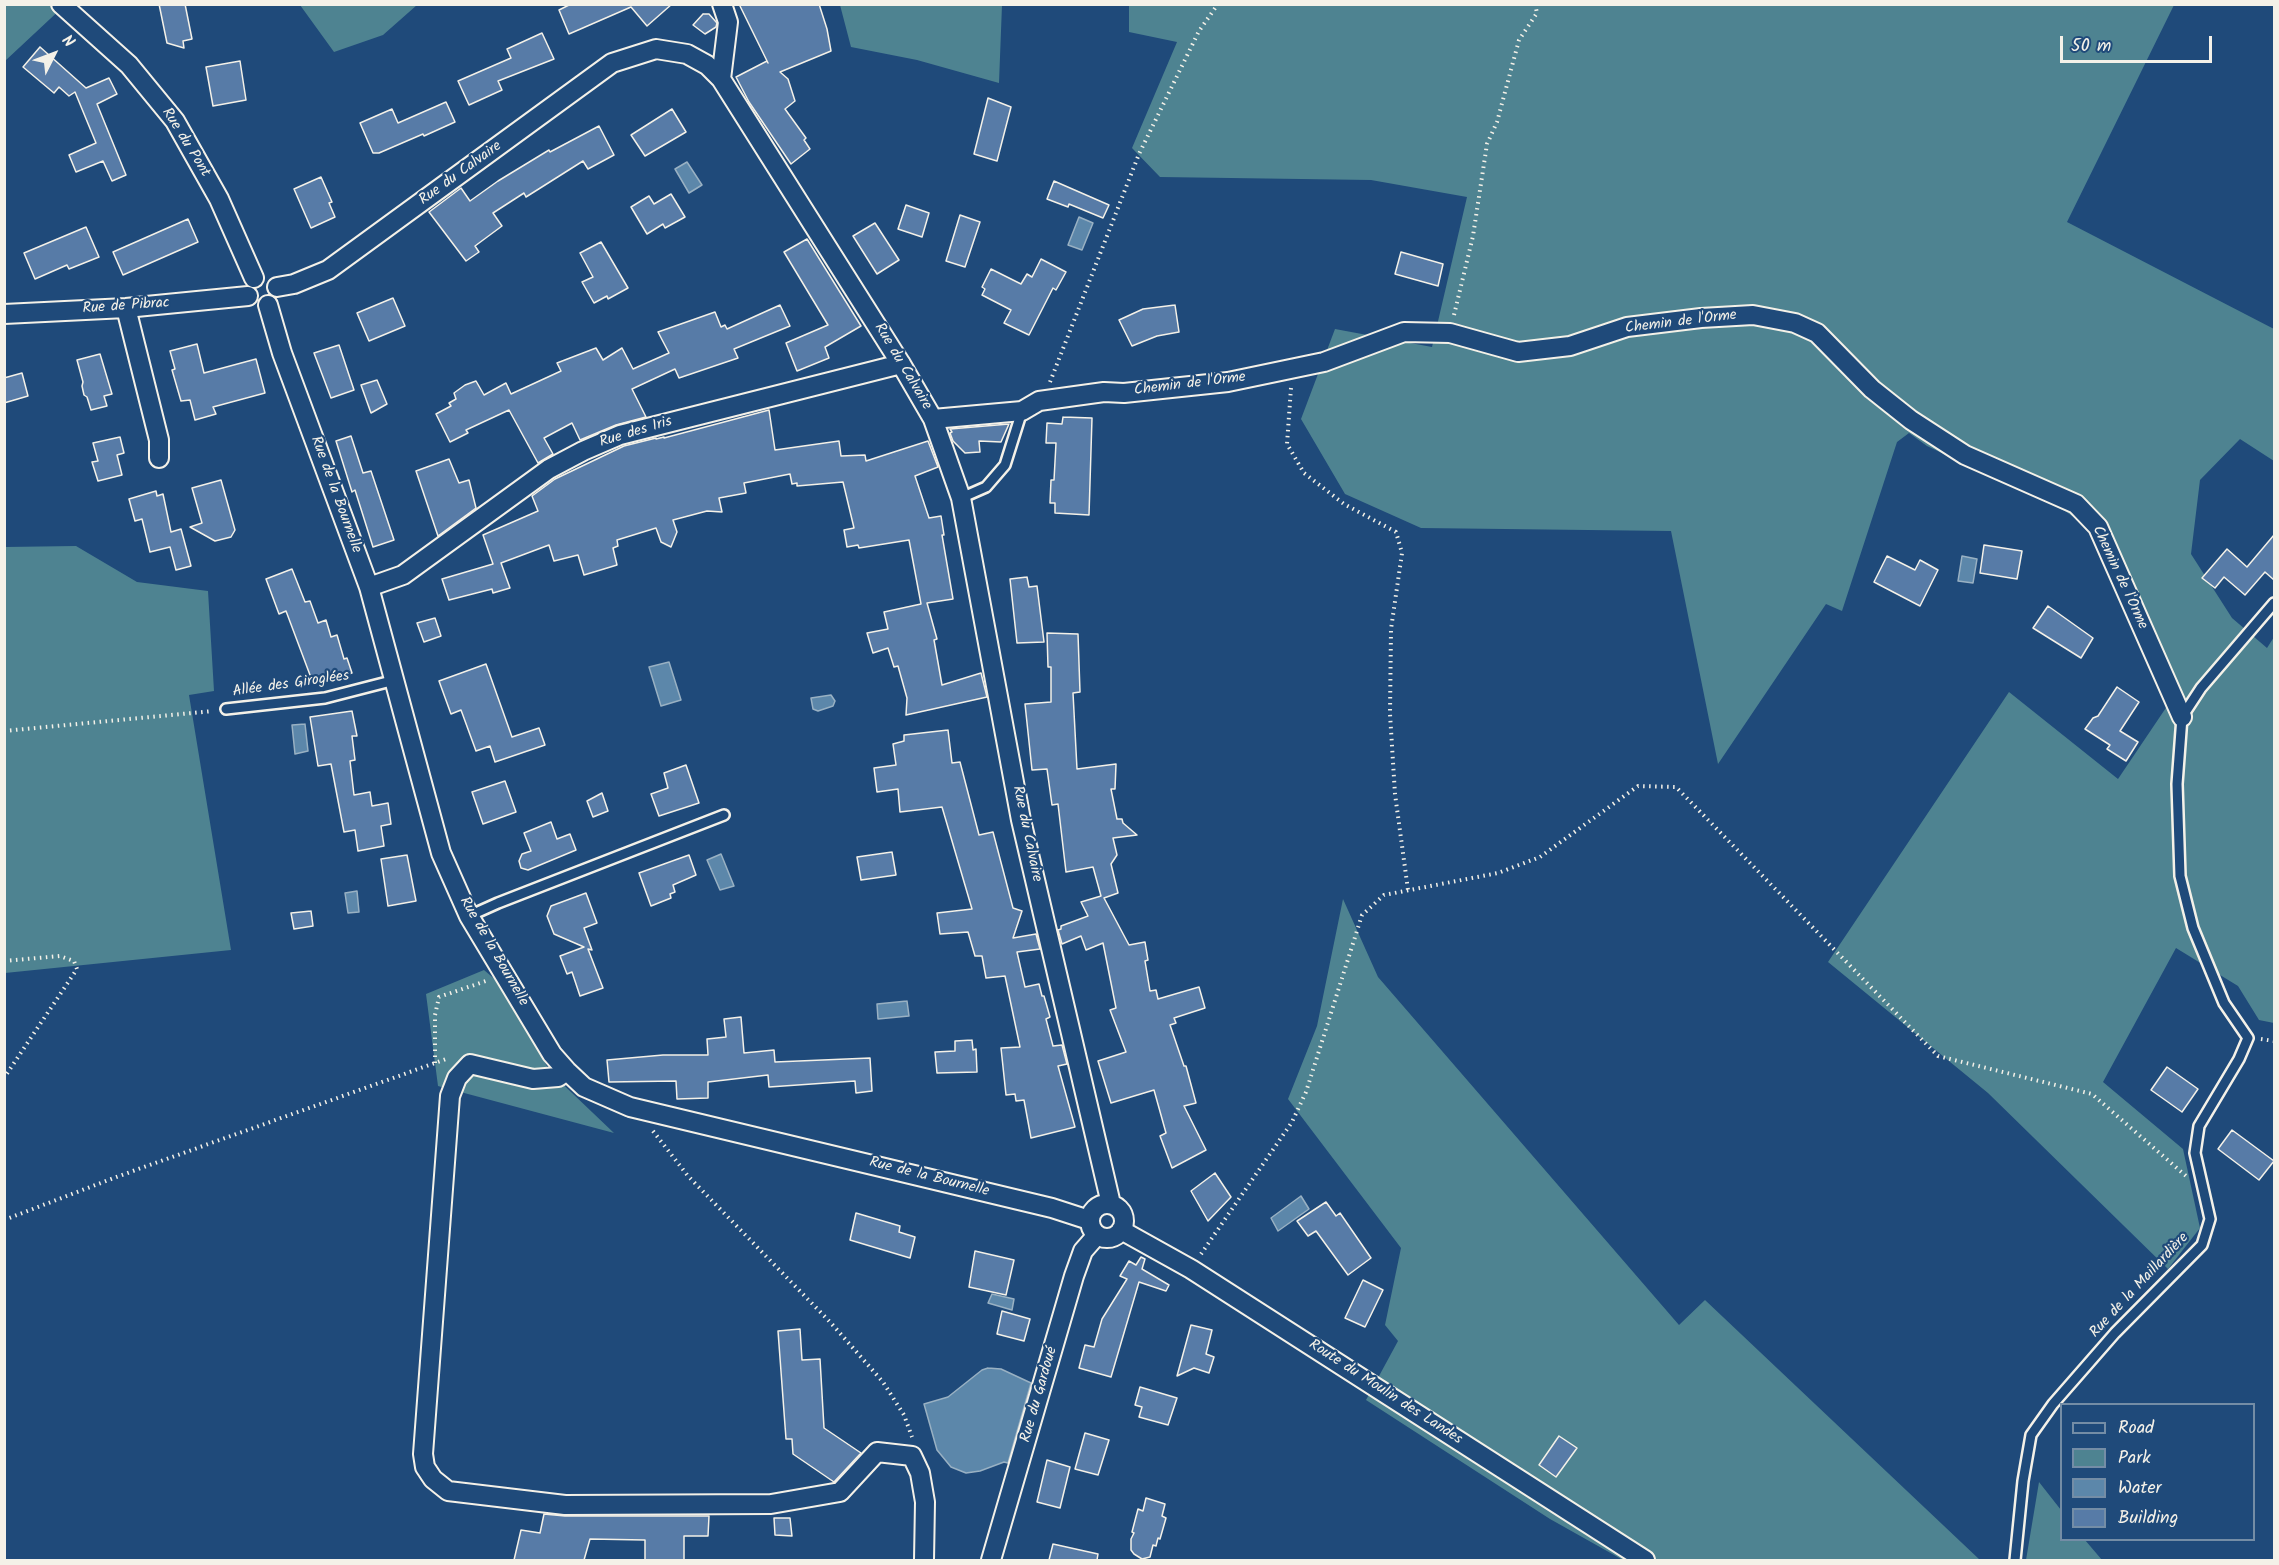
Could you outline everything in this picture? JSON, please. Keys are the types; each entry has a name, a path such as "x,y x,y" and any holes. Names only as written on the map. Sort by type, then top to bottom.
{"street":[{"name":"Rue du Pont","path":"61,4 129,65 175,121 219,199 254,278"},
{"path":"721,79 728,22 722,4"},
{"name":"Rue du Calvaire","path":"277,287 294,284 328,270 612,63 656,49 687,54 707,65 721,79 902,364 933,419 961,498 1021,820 1111,1204"},
{"path":"268,276 277,287 277,296 268,305 258,306 248,296 248,286 254,278 268,276"},
{"name":"Rue de Pibrac","path":"4,314 126,308 248,296"},
{"name":"Rue de la Bournelle","path":"268,305 282,353 369,587 441,853 469,916 552,1054 567,1071 584,1087 635,1108 1052,1208 1093,1227"},
{"path":"126,308 159,440 159,458"},
{"name":"Chemin de l'Orme","path":"933,419 1022,411 1039,401 1104,392 1124,393 1228,382 1324,362 1404,332 1450,333 1518,352 1570,346 1627,327 1701,318 1753,315 1795,323 1817,333 1872,389 1911,420 1965,455 2076,504 2098,528 2182,717"},
{"name":"Rue des Iris","path":"369,587 403,575 549,469 583,450 620,435 902,364"},
{"path":"567,1071 558,1077 533,1079 470,1064 457,1078 450,1096 423,1454 424,1467 433,1479 448,1491 565,1505 771,1504 840,1492 877,1452 912,1456 920,1473 925,1502 924,1560"},
{"path":"1111,1204 1123,1214 1124,1220 1118,1234 1108,1238 1093,1227 1093,1210 1097,1206 1111,1204"},
{"name":"Rue du Gardoué","path":"991,1560 1074,1276 1093,1227"},
{"name":"Route du Moulin des Landes","path":"1121,1230 1191,1269 1646,1560"}],"lane":[{"path":"961,498 986,487 1005,465 1022,411"},
{"name":"Rue de la Maillardière","path":"2015,1560 2022,1481 2031,1435 2053,1404 2100,1351 2202,1245 2210,1219 2195,1154 2199,1126 2239,1059 2248,1038 2224,1003 2193,928 2180,876 2177,784 2182,717 2201,688 2274,603"},
{"name":"Allée des Giroglées","path":"226,709 325,698 395,680"},
{"path":"469,916 724,815"}],"path":[{"path":"1039,401 1049,384 1139,154 1199,31 1218,4"},
{"path":"1450,333 1473,236 1487,144 1497,122 1519,40 1537,13 1535,4"},
{"path":"1288,370 1291,395 1287,444 1304,473 1344,504 1396,532 1402,552 1391,629 1390,714 1395,794 1408,890"},
{"path":"4,731 226,709"},
{"path":"1191,1269 1292,1122 1306,1092 1362,915 1384,895 1498,873 1540,857 1638,786 1676,787 1938,1056 2091,1094 2181,1172 2205,1196"},
{"path":"4,961 60,956 74,961 77,969 4,1078"},
{"path":"435,1063 435,1015 439,997 503,974"},
{"path":"4,1220 119,1176 449,1058 470,1064"},
{"path":"635,1108 688,1176 831,1323 883,1382 904,1414 912,1434 912,1456"}],"green space":[{"path":"1129,4 2174,5 2067,222 2274,329 2274,461 2240,439 2200,480 2191,554 2232,618 2267,648 2274,637 2274,1023 2259,1020 2238,986 2176,948 2103,1082 2183,1149 2200,1228 2168,1269 1988,1093 1828,962 2009,692 2118,779 2180,687 2120,570 2088,527 2065,511 1927,446 1909,433 1897,442 1842,611 1826,604 1718,764 1671,531 1421,528 1345,494 1301,419 1335,329 1432,347 1467,197 1371,180 1160,177 1132,148 1177,42 1129,32"},
{"path":"5,5 65,5 5,61"},
{"path":"300,5 417,5 383,35 334,52"},
{"path":"840,5 1002,5 999,83 917,60 851,47"},
{"path":"76,546 137,582 208,591 214,691 189,695 231,950 5,973 5,547"},
{"path":"1343,899 1378,977 1679,1325 1705,1300 1980,1560 1623,1560 1550,1519 1366,1400 1398,1341 1385,1325 1401,1248 1288,1099 1317,1026"},
{"path":"484,970 504,987 550,1072 614,1133 438,1086 426,994"},
{"path":"2039,1482 2060,1509 2060,1541 2086,1541 2102,1560 2026,1560"}],"water":[{"path":"687,162 702,185 689,193 675,169"},
{"path":"1079,217 1093,223 1082,250 1068,245"},
{"path":"1962,556 1977,559 1973,583 1958,581"},
{"path":"669,662 681,700 661,706 649,667"},
{"path":"831,695 835,701 833,706 818,711 813,709 811,698"},
{"path":"305,724 308,751 295,754 292,725"},
{"path":"721,854 734,886 720,890 707,860"},
{"path":"357,891 359,912 348,913 345,893"},
{"path":"907,1001 909,1016 878,1019 877,1004"},
{"path":"1301,1196 1309,1209 1278,1231 1271,1218"},
{"path":"992,1294 1014,1299 1012,1310 988,1303"},
{"path":"1001,1369 1031,1383 1008,1463 1004,1462 980,1471 966,1473 951,1467 937,1450 924,1404 948,1397 982,1370"}],"building":[{"path":"159,4 185,4 192,39 183,41 184,48 167,43"},
{"path":"571,4 672,4 647,26 631,7 569,34 559,10"},
{"path":"739,4 819,4 831,51 780,72 788,79 795,101 785,109 806,138 804,140 810,149 791,164 749,102 736,77 767,61 768,63"},
{"path":"703,14 709,14 717,23 716,27 705,34 693,25"},
{"path":"542,33 554,59 498,81 502,90 469,105 458,81 511,58 507,49"},
{"path":"40,47 86,88 109,78 117,94 97,104 126,175 112,181 103,161 76,172 69,155 96,143 75,92 69,96 59,87 54,93 23,67"},
{"path":"240,61 246,100 213,106 206,67"},
{"path":"988,98 1011,107 997,161 974,154"},
{"path":"446,102 455,122 424,136 423,134 379,153 373,153 360,123 392,109 398,123"},
{"path":"672,109 686,132 645,156 631,135"},
{"path":"599,126 614,155 588,169 583,161 526,197 524,193 493,213 502,226 475,246 479,252 466,261 429,212 461,188 470,201 549,150 550,152"},
{"path":"321,177 332,202 329,203 335,217 311,228 294,189"},
{"path":"1054,181 1109,205 1103,218 1069,204 1068,207 1047,199"},
{"path":"671,194 685,217 665,228 663,224 647,234 631,207 649,196 654,204"},
{"path":"906,205 929,213 922,237 898,229"},
{"path":"960,215 980,222 965,267 946,261"},
{"path":"188,219 198,242 123,275 113,252"},
{"path":"875,223 899,260 877,274 853,236"},
{"path":"86,227 99,257 69,269 67,265 35,279 24,253"},
{"path":"807,239 861,326 825,347 829,358 797,371 786,343 828,325 784,252"},
{"path":"601,242 628,288 608,299 607,296 594,303 582,282 593,277 580,253"},
{"path":"1401,252 1443,264 1438,286 1395,274"},
{"path":"1041,259 1066,272 1056,290 1053,288 1029,335 1004,323 1011,310 982,295 985,289 982,287 991,269 1021,284 1027,274 1032,277"},
{"path":"393,298 405,326 369,341 357,313"},
{"path":"780,305 790,326 734,349 738,358 679,378 675,369 632,389 646,417 616,425 580,440 572,423 544,438 553,454 538,463 509,410 466,430 468,433 450,442 436,414 451,406 449,403 456,399 454,393 476,381 484,395 506,383 511,394 561,371 557,363 596,348 603,360 622,348 633,369 669,353 658,332 715,312 721,327 725,325 727,329"},
{"path":"1175,305 1179,332 1157,336 1132,346 1119,320 1143,309"},
{"path":"197,344 204,373 256,359 265,393 213,407 216,414 195,420 190,400 181,401 172,370 175,369 170,351"},
{"path":"339,345 354,390 331,398 314,353"},
{"path":"100,354 112,394 104,396 107,406 91,410 87,397 84,395 77,360"},
{"path":"22,373 28,396 4,403 4,378"},
{"path":"377,380 387,404 371,413 361,385"},
{"path":"769,410 775,450 839,441 841,456 865,455 866,461 928,441 938,467 915,476 929,518 941,516 953,599 927,603 937,639 934,640 942,685 981,673 987,697 906,715 907,698 898,666 894,667 888,648 873,653 867,633 888,629 884,612 921,604 909,540 859,548 858,545 847,547 844,530 854,528 843,482 797,486 797,483 792,484 790,474 744,483 746,493 719,498 722,512 707,511 673,520 677,532 671,547 661,542 656,528 617,540 618,546 613,548 617,565 584,575 578,555 554,561 549,545 501,563 510,588 493,593 492,589 449,600 442,579 493,564 483,535 538,511 532,496 555,479 624,446 664,438"},
{"path":"1063,417 1092,418 1089,515 1055,513 1055,503 1050,503 1056,443 1046,443 1047,423 1062,424"},
{"path":"1009,424 1001,442 979,441 980,452 965,453 953,441 950,433 952,432 950,429"},
{"path":"351,436 363,473 371,471 394,540 373,547 336,441"},
{"path":"120,437 124,453 117,455 122,475 98,481 92,462 98,461 93,443"},
{"path":"449,459 459,483 469,480 476,508 438,536 416,471"},
{"path":"221,480 235,530 231,537 215,541 190,527 202,523 192,488"},
{"path":"156,491 157,496 163,494 171,532 181,529 191,566 176,570 170,547 150,552 142,519 135,521 129,499"},
{"path":"2274,535 2274,580 2265,572 2245,595 2224,577 2215,588 2202,578 2227,549 2247,567"},
{"path":"1984,545 2022,551 2017,579 1980,573"},
{"path":"1887,556 1915,570 1920,560 1938,570 1920,606 1874,582"},
{"path":"292,569 305,602 310,601 318,623 326,620 331,637 337,635 344,659 347,658 352,673 313,683 286,611 279,614 266,579"},
{"path":"1027,577 1029,587 1037,586 1044,642 1017,643 1010,579"},
{"path":"2048,606 2093,638 2081,658 2033,628"},
{"path":"435,618 441,636 424,642 417,623"},
{"path":"1047,633 1078,634 1080,692 1073,693 1077,769 1116,764 1115,789 1111,789 1117,819 1122,819 1123,823 1137,835 1113,838 1117,855 1111,864 1118,893 1104,898 1129,945 1145,942 1148,960 1145,961 1150,991 1156,990 1158,999 1199,987 1205,1008 1174,1018 1176,1023 1170,1025 1184,1066 1186,1066 1196,1103 1184,1106 1206,1150 1172,1168 1160,1136 1166,1133 1154,1090 1111,1103 1098,1061 1126,1052 1110,1010 1116,1008 1103,943 1086,950 1081,936 1062,944 1058,930 1061,926 1088,916 1081,902 1101,896 1093,867 1066,872 1058,804 1052,805 1047,769 1032,770 1025,704 1051,702 1051,667 1048,667"},
{"path":"486,664 512,737 539,728 545,745 495,762 490,746 476,751 461,710 451,714 439,681"},
{"path":"2117,687 2139,702 2120,731 2138,742 2126,761 2107,749 2110,745 2085,729 2093,718 2098,716"},
{"path":"352,711 357,736 352,736 355,760 350,761 354,795 370,792 372,806 388,803 391,824 381,826 384,846 358,851 355,830 344,832 331,764 318,766 310,717"},
{"path":"948,730 952,763 960,762 979,835 993,832 1013,908 1022,911 1013,938 1036,934 1040,949 1017,952 1025,987 1039,984 1042,996 1044,996 1050,1017 1046,1019 1053,1046 1062,1045 1067,1064 1058,1066 1075,1127 1031,1138 1024,1100 1016,1101 1015,1094 1006,1095 1001,1048 1020,1047 1005,976 986,978 982,956 975,956 968,932 940,934 937,913 972,909 942,807 900,812 898,789 877,792 874,768 896,765 893,744 904,741 904,735"},
{"path":"686,765 699,803 659,816 651,794 668,788 664,773"},
{"path":"505,781 516,812 483,824 472,792"},
{"path":"602,793 608,811 593,817 587,801"},
{"path":"551,822 557,839 570,834 576,850 528,870 521,868 519,861 522,854 531,851 524,833"},
{"path":"892,852 896,875 861,880 857,857"},
{"path":"407,855 416,901 388,906 381,859"},
{"path":"689,855 696,875 673,885 675,892 670,894 671,898 651,906 639,873"},
{"path":"586,893 597,923 584,928 592,950 588,949 603,988 580,996 572,972 567,974 560,956 584,947 554,934 547,916 551,906"},
{"path":"311,911 313,926 294,929 291,913"},
{"path":"741,1017 744,1053 774,1050 775,1062 870,1058 872,1091 856,1093 855,1081 769,1087 768,1075 708,1082 708,1098 677,1099 676,1081 609,1082 607,1060 663,1055 708,1055 707,1039 726,1037 724,1019"},
{"path":"972,1040 973,1050 976,1049 977,1072 937,1073 935,1052 955,1051 955,1041"},
{"path":"2167,1067 2198,1089 2182,1112 2151,1090"},
{"path":"2232,1130 2274,1161 2259,1180 2218,1149"},
{"path":"1215,1173 1231,1197 1208,1221 1191,1191"},
{"path":"1326,1202 1336,1216 1340,1213 1371,1258 1348,1275 1316,1231 1308,1236 1297,1221"},
{"path":"856,1213 900,1226 899,1232 915,1237 910,1258 850,1240"},
{"path":"975,1251 1014,1260 1006,1295 969,1287"},
{"path":"1141,1257 1145,1259 1142,1269 1169,1285 1166,1291 1139,1282 1111,1377 1079,1368 1085,1345 1094,1347 1102,1319 1127,1279 1120,1276 1129,1261 1136,1265"},
{"path":"1363,1280 1383,1290 1365,1327 1345,1318"},
{"path":"1002,1311 1030,1319 1024,1341 997,1334"},
{"path":"1191,1325 1212,1330 1206,1354 1214,1357 1209,1373 1194,1368 1177,1376"},
{"path":"800,1329 802,1360 820,1359 824,1428 861,1453 834,1482 793,1454 792,1439 786,1439 778,1331"},
{"path":"1140,1387 1177,1398 1168,1425 1139,1417 1142,1407 1135,1405"},
{"path":"1085,1433 1109,1440 1098,1475 1075,1469"},
{"path":"1559,1436 1577,1448 1556,1477 1539,1465"},
{"path":"1047,1460 1070,1467 1060,1508 1037,1502"},
{"path":"1146,1498 1165,1504 1162,1516 1166,1518 1160,1539 1158,1538 1156,1546 1153,1545 1150,1557 1142,1559 1131,1550 1131,1539 1138,1509 1143,1511"},
{"path":"544,1514 709,1516 708,1536 684,1536 684,1560 645,1560 645,1540 590,1539 584,1560 514,1560 521,1530 540,1533"},
{"path":"774,1518 790,1518 792,1536 775,1535"},
{"path":"1053,1544 1098,1554 1097,1560 1049,1560"}]}
